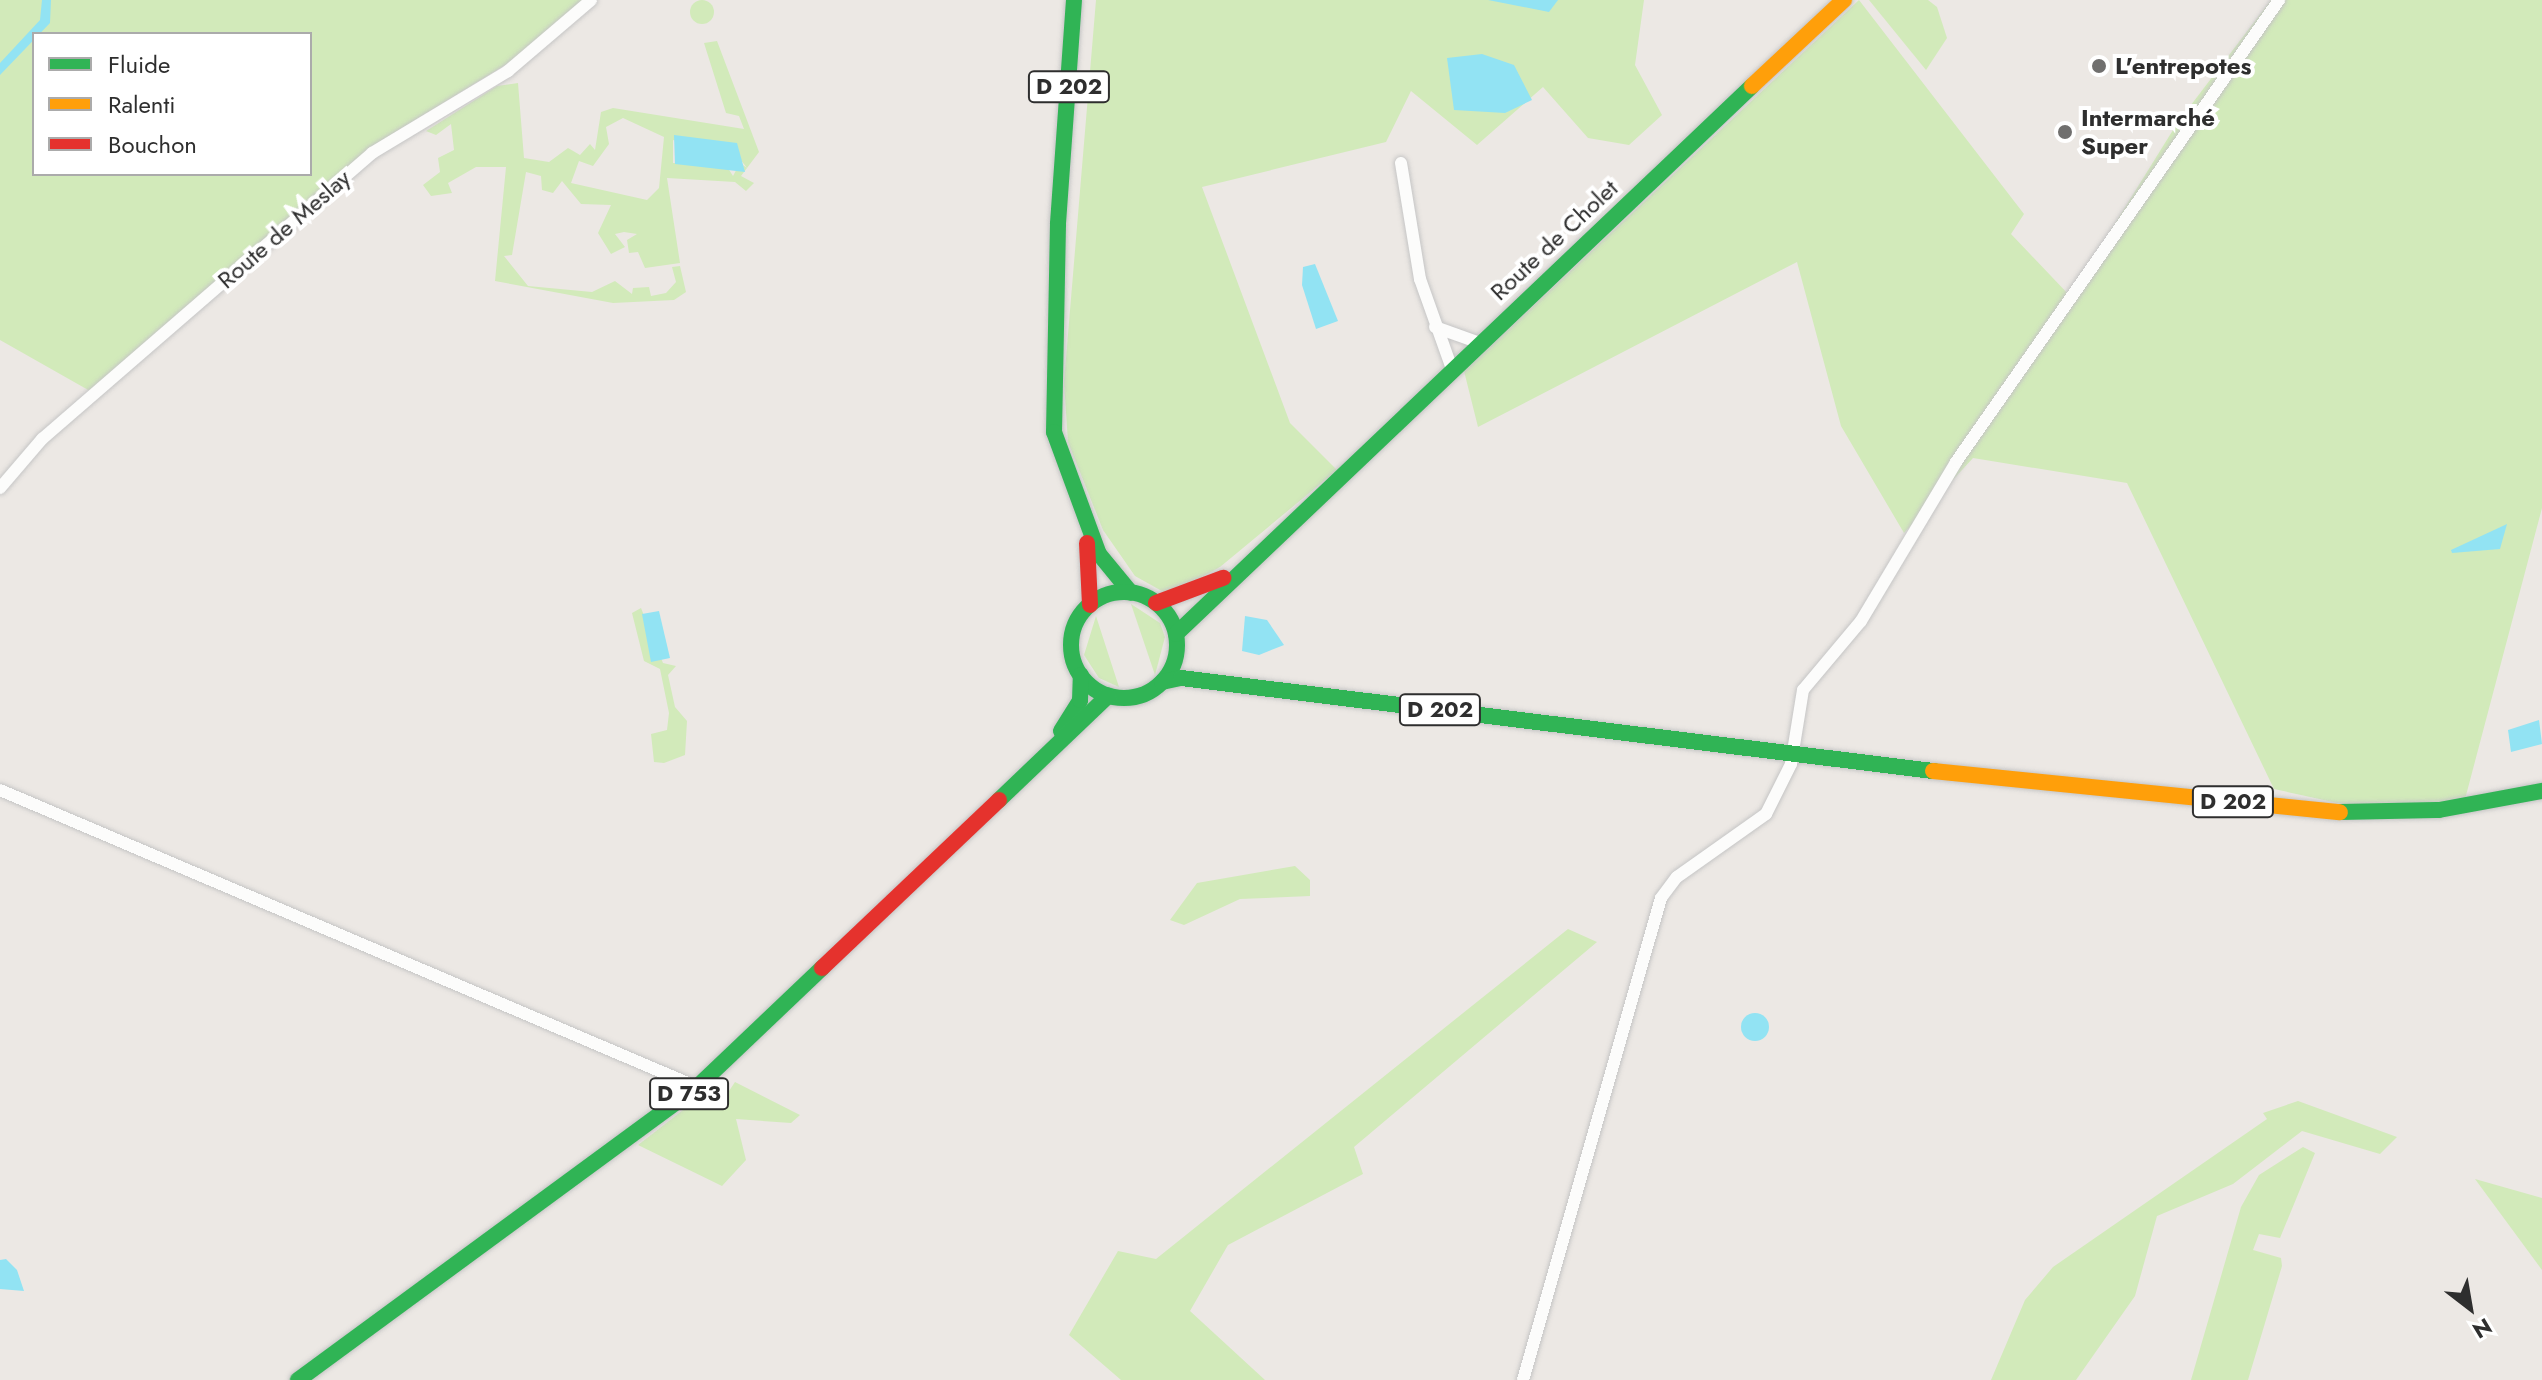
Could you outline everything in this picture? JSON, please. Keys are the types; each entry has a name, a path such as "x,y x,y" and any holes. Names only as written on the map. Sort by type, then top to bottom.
{"main road":[{"name":"D 202","path":"1074,0 1050,389 1054,432 1083,521 1110,574 1131,593"},
{"name":"Route de Cholet","path":"1251,559 1838,3"},
{"name":"D 202","path":"1083,521 1090,605"},
{"path":"1156,603 1202,589 1251,559"},
{"path":"1176,634 1251,559"},
{"path":"1131,593 1156,603 1176,634 1176,656 1162,682 1137,697 1108,696 1081,675 1073,631 1090,605 1131,593"},
{"name":"D 202","path":"1176,656 1223,683"},
{"name":"D 753","path":"1041,760 1080,700 1081,675"},
{"name":"D 202","path":"1162,682 1223,683 1923,767 2338,812 2439,810 2542,791"},
{"name":"D 753","path":"298,1380 697,1087 1108,696"}],"street":[{"name":"Route de Meslay","path":"0,488 42,439 372,153 508,71 591,0"},
{"path":"1523,1380 1661,898 1677,877 1766,814 1792,751 1803,690 1861,621 1933,495 2279,0"},
{"path":"1401,163 1435,327 1452,369"},
{"path":"1435,327 1480,343"},
{"path":"0,790 697,1087"}],"green space":[{"path":"0,0 584,0 520,56 389,136 90,391 0,340"},
{"path":"702,0 713,7 714,12 707,23 702,24 691,17 690,12 697,1"},
{"path":"1096,0 1644,0 1635,65 1662,115 1629,145 1588,138 1543,87 1477,145 1411,91 1386,142 1202,187 1290,423 1337,470 1220,567 1169,595 1135,576 1103,530 1068,442 1064,382"},
{"path":"1859,0 2024,214 2011,234 2070,296 2178,122 2271,0 2542,0 2542,508 2464,803 2383,813 2274,789 2127,483 1973,458 1904,533 1841,426 1797,262 1478,427 1464,371"},
{"path":"1869,0 1928,0 1937,7 1947,38 1926,70"},
{"path":"717,41 759,152 747,168 741,176 754,183 746,191 735,182 667,178 680,263 645,268 638,252 629,253 627,240 637,234 624,232 615,234 625,247 611,254 598,233 611,205 581,204 562,181 553,193 542,190 541,176 526,172 512,255 504,256 528,286 592,292 615,281 632,294 633,288 649,287 651,296 666,293 676,282 672,267 680,266 686,292 674,300 613,303 495,281 506,167 476,167 448,183 452,193 431,196 423,185 440,172 438,158 454,150 451,124 436,135 426,131 497,86 518,83 524,158 549,162 568,148 580,155 590,144 595,150 601,112 613,108 744,129 739,116 726,113 704,43","holes":["623,118 664,137 659,188 647,200 571,183 579,161 593,166 609,144 606,127","673,140 740,159 747,168 740,163 733,176 726,165 673,163"]},
{"path":"1131,604 1160,623 1165,637 1155,675"},
{"path":"641,608 663,663 676,666 668,675 675,707 687,721 685,755 664,763 654,762 651,734 667,730 669,713 660,669 644,661 632,613"},
{"path":"1096,616 1119,687 1099,678 1084,655"},
{"path":"1295,866 1310,880 1310,896 1240,899 1184,925 1170,920 1197,883"},
{"path":"1568,929 1597,942 1354,1147 1363,1174 1228,1245 1190,1311 1265,1380 1121,1380 1069,1335 1118,1251 1156,1259"},
{"path":"735,1082 800,1115 791,1123 736,1119 746,1160 722,1186 638,1145 701,1096 721,1103"},
{"path":"2298,1101 2397,1137 2380,1154 2302,1131 2233,1184 2157,1216 2135,1296 2076,1380 1991,1380 2025,1300 2053,1267 2267,1119 2263,1113"},
{"path":"2303,1147 2315,1153 2280,1238 2259,1234 2253,1250 2281,1258 2282,1266 2248,1380 2191,1380 2241,1207 2259,1175"},
{"path":"2475,1179 2542,1198 2542,1270"}],"water":[{"path":"42,0 51,0 50,23 41,32 32,32 32,42 0,75 0,63 40,20"},
{"path":"1488,0 1558,0 1549,12"},
{"path":"1482,54 1514,65 1532,100 1505,113 1454,110 1447,58"},
{"path":"674,135 737,143 745,172 675,164"},
{"path":"1315,264 1338,321 1316,329 1302,285 1303,267"},
{"path":"2507,524 2500,549 2452,553 2451,550"},
{"path":"659,611 670,658 651,662 642,614"},
{"path":"1245,616 1267,620 1284,645 1259,655 1242,651"},
{"path":"2539,720 2542,744 2511,752 2508,730"},
{"path":"1755,1013 1765,1017 1769,1027 1765,1037 1755,1041 1745,1037 1741,1027 1745,1017"},
{"path":"6,1259 17,1270 24,1291 0,1289 0,1260"}],"traffic: fast":[{"path":"1074,0 1058,224 1054,432 1099,554 1131,593"},
{"path":"1176,634 1752,86"},
{"path":"1124,592 1144,596 1161,608 1173,625 1177,645 1173,665 1161,682 1144,694 1124,698 1104,694 1087,682 1075,665 1071,645 1075,625 1087,608 1104,596 1124,592"},
{"path":"1061,731 1080,700 1081,675"},
{"path":"1162,682 1181,678 1933,771"},
{"path":"999,800 1108,696"},
{"path":"2340,812 2439,810 2542,791"},
{"path":"298,1380 697,1087 822,968"}],"traffic: slow":[{"path":"1752,86 1844,0"},
{"path":"1933,771 2340,812"}],"traffic: jam":[{"path":"1087,543 1090,605"},
{"path":"1156,603 1223,578"},
{"path":"822,968 999,800"}],"place":[{"name":"L'entrepotes","path":"2099,66"},
{"name":"Intermarché Super","path":"2065,132"}]}
